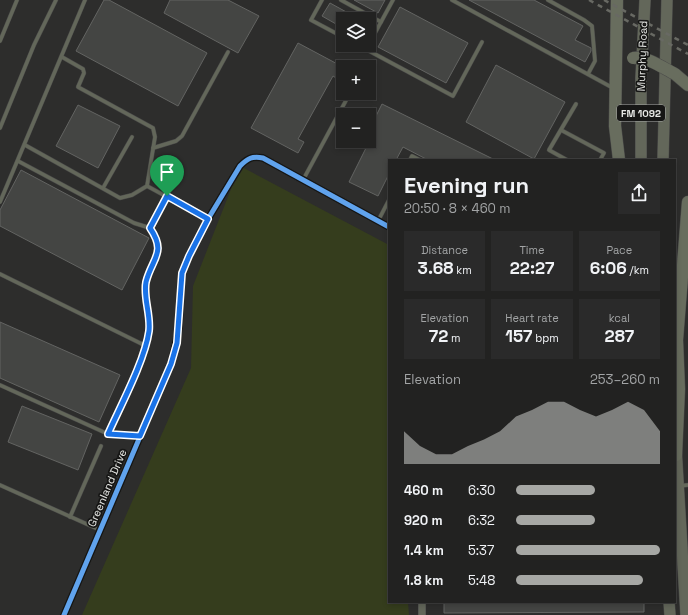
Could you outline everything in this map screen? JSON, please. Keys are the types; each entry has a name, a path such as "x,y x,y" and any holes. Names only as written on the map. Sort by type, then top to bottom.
{"highway":[{"path":"617,0 615,126 619,159"},
{"path":"616,72 626,61 639,57 675,74 688,85"},
{"path":"676,455 688,202"}],"main road":[{"name":"Murphy Road","path":"641,159 641,78 645,0"},
{"path":"663,159 667,0"},
{"path":"676,455 683,486 679,509 686,615"},
{"path":"676,546 678,563 683,572"},
{"path":"669,603 670,615"}],"street":[{"name":"Greenland Drive","path":"64,615 171,364 177,343 182,273 208,219 240,166 247,159 254,156 263,158 388,226"},
{"path":"422,603 422,615"}],"lane":[{"path":"0,41 17,0"},
{"path":"0,128 34,45 56,0"},
{"path":"0,202 85,0"},
{"path":"322,0 311,20 336,33"},
{"path":"341,0 381,22"},
{"path":"376,31 393,0"},
{"path":"452,0 616,90"},
{"path":"548,0 592,26 595,61 588,74"},
{"path":"372,52 453,96 482,42"},
{"path":"153,148 176,141 182,136 228,52"},
{"path":"62,57 83,69 84,73 78,87 153,128 155,132 147,186"},
{"path":"302,180 346,100"},
{"path":"565,159 549,150 576,104"},
{"path":"561,130 604,153 601,159"},
{"path":"103,188 132,137"},
{"path":"25,145 120,198 132,195 147,186"},
{"path":"410,159 412,156 418,159"},
{"path":"18,161 134,223 150,228 158,239 158,254 146,283 150,329 146,346 108,434"},
{"path":"147,186 208,219"},
{"path":"150,228 167,196"},
{"path":"378,221 388,202"},
{"path":"0,274 146,346"},
{"path":"0,385 108,434 140,436"},
{"path":"70,517 101,446"},
{"path":"0,485 100,530"}],"green space":[{"path":"240,166 388,244 388,603 408,603 409,615 82,615 191,368 193,286"}],"building":[{"path":"104,0 109,0 207,53 178,106 76,51"},
{"path":"170,0 228,0 259,16 238,53 164,13"},
{"path":"354,0 385,0 378,13"},
{"path":"469,0 534,0 583,26 575,40 591,48 591,51 585,62"},
{"path":"330,3 346,12 336,12 336,24 322,16"},
{"path":"400,7 468,43 446,83 378,47"},
{"path":"298,43 336,63 336,78 333,76 298,139 304,142 298,153 251,128"},
{"path":"496,65 565,102 534,159 466,122"},
{"path":"382,104 493,159 426,159 403,147 397,159 388,159 388,176 378,196 349,182 366,148 376,148 376,116"},
{"path":"78,105 120,126 98,168 56,146"},
{"path":"21,170 149,238 122,290 0,226 0,210"},
{"path":"0,322 120,375 99,422 0,378"},
{"path":"22,406 92,434 78,470 8,442"},
{"path":"444,603 644,603 644,612 444,613"}],"railway":[{"path":"589,0 688,54"},
{"path":"604,0 688,45"}],"cycle path":[{"path":"64,615 171,364 179,328 182,273 208,219 240,166 250,158 263,158 388,226"}],"route":[{"path":"167,196 208,219 182,273 177,343 171,364 140,436 108,434 146,346 150,329 146,283 158,254 158,239 150,228 167,196"}]}
